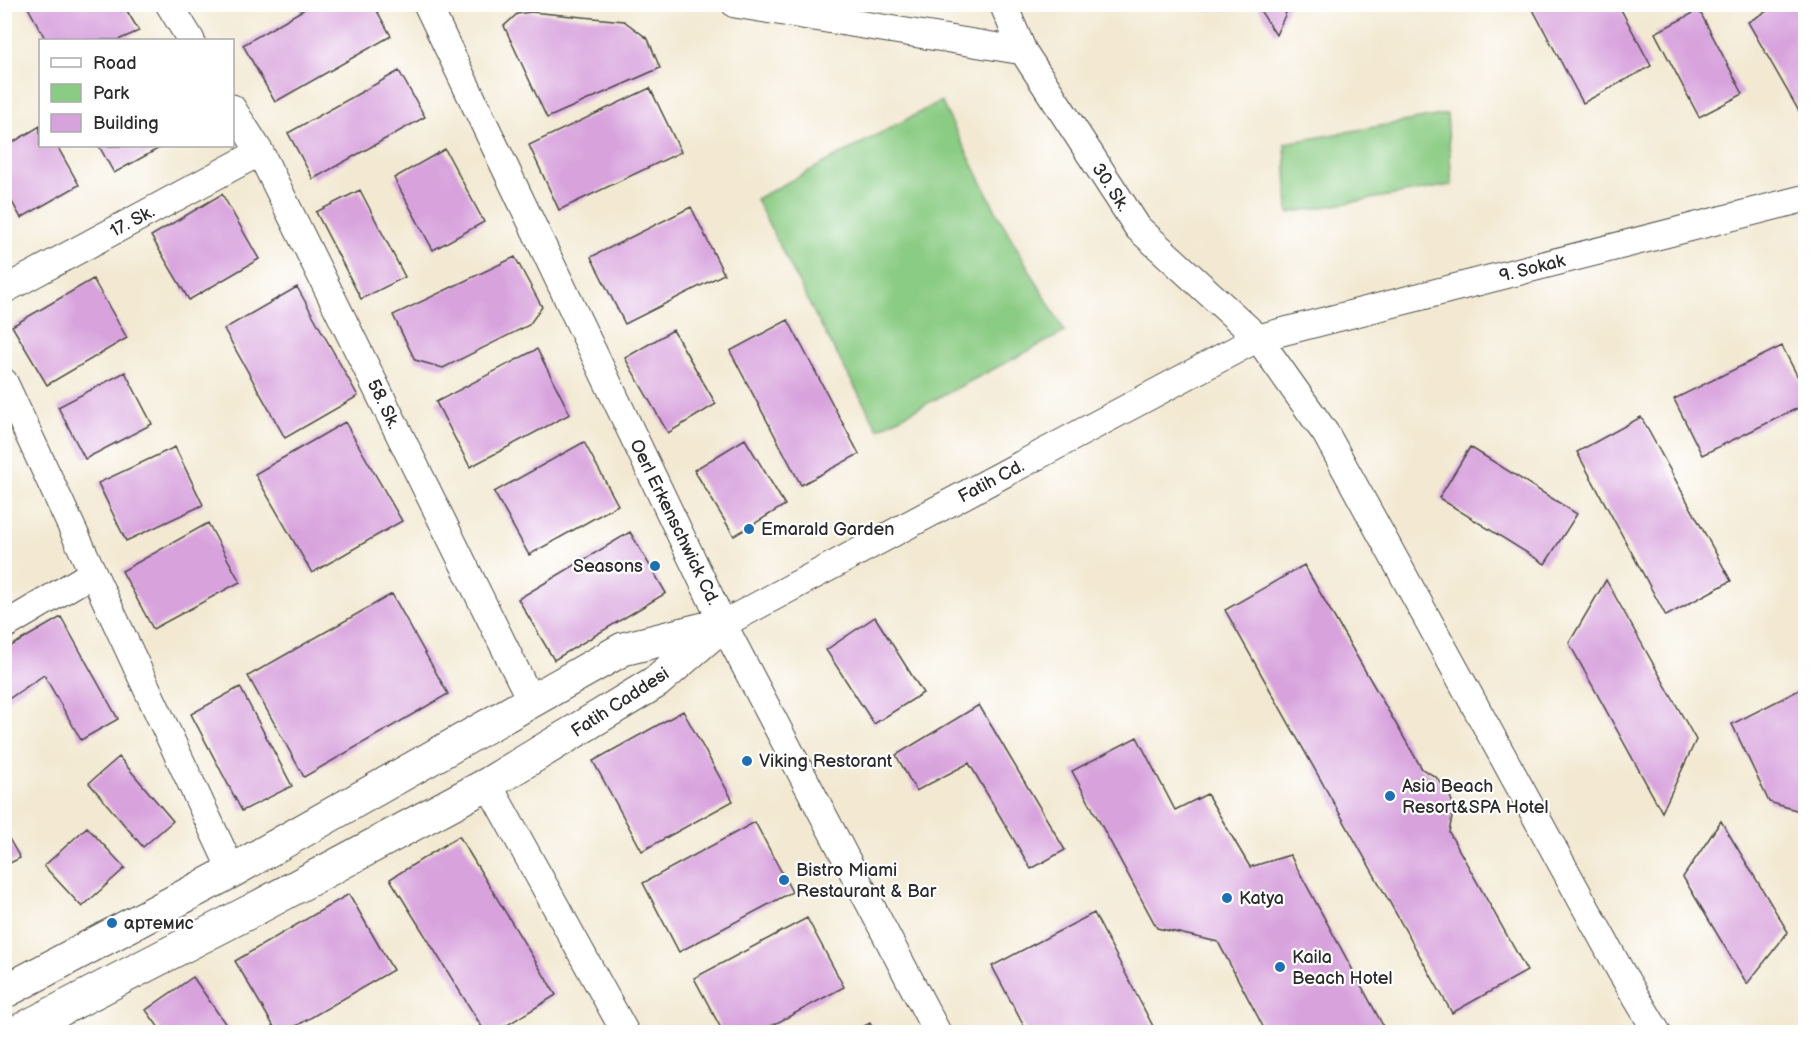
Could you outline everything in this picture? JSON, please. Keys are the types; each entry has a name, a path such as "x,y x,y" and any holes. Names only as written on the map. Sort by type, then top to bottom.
{"street":[{"path":"169,4 190,39"},
{"name":"Oerl Erkenschwick Cd.","path":"427,4 723,624 937,1032"},
{"path":"735,4 1023,51"},
{"name":"30. Sk.","path":"1003,4 1023,51 1138,228 1258,338 1326,434 1598,930 1657,1032"},
{"name":"58. Sk.","path":"234,111 260,153 531,701"},
{"name":"17. Sk.","path":"4,290 260,153"},
{"name":"9. Sokak","path":"1258,338 1806,198"},
{"name":"Fatih Cd.","path":"723,624 1258,338"},
{"path":"4,382 232,871"},
{"path":"4,626 93,573"},
{"name":"Fatih Caddesi","path":"4,992 232,871 623,649 723,624"},
{"name":"Fatih Caddesi","path":"17,1032 253,910 488,784 656,682 723,624"},
{"path":"488,784 625,1032"}],"green space":[{"path":"941,101 998,215 1065,332 878,429 814,313 756,199"},
{"path":"1447,114 1452,185 1288,213 1285,143"}],"building":[{"path":"26,4 123,4 139,31 120,39 45,39"},
{"path":"313,4 373,4 391,36 275,102 243,45"},
{"path":"1256,4 1290,4 1276,35"},
{"path":"1534,4 1618,4 1651,66 1583,103 1531,6"},
{"path":"1779,4 1797,4 1806,20 1806,119 1804,120 1748,22"},
{"path":"1699,10 1743,94 1699,117 1655,33"},
{"path":"531,12 624,21 648,39 660,68 547,118 504,26 517,14"},
{"path":"399,71 425,117 313,179 288,133"},
{"path":"650,88 681,152 559,210 529,145"},
{"path":"39,127 39,147 58,147 79,185 21,218 5,189 5,147"},
{"path":"100,147 161,147 114,173"},
{"path":"445,149 484,222 433,250 394,178"},
{"path":"360,190 405,277 361,299 316,212"},
{"path":"222,194 259,259 189,300 151,236"},
{"path":"691,207 724,274 625,324 591,257"},
{"path":"515,257 542,307 529,325 443,368 415,360 393,315"},
{"path":"93,279 127,338 47,385 12,326"},
{"path":"297,287 358,396 285,438 224,329"},
{"path":"788,320 859,454 801,485 730,351"},
{"path":"673,330 716,404 668,433 625,358"},
{"path":"1782,346 1806,393 1806,404 1702,455 1674,399"},
{"path":"537,349 570,414 470,467 436,402"},
{"path":"125,372 152,424 85,459 58,407"},
{"path":"1641,417 1731,581 1666,616 1577,452"},
{"path":"345,422 402,521 312,573 255,474"},
{"path":"745,439 785,505 734,536 694,470"},
{"path":"584,442 618,505 529,555 494,492"},
{"path":"175,447 203,505 126,541 98,483"},
{"path":"1470,447 1577,514 1545,564 1439,498"},
{"path":"208,523 240,582 153,629 122,571"},
{"path":"630,532 666,593 554,660 518,599"},
{"name":"Asia Beach Resort&SPA Hotel","path":"1304,565 1422,769 1436,777 1448,791 1454,807 1449,832 1527,971 1452,1013 1225,610"},
{"path":"1606,580 1696,740 1662,812 1569,643"},
{"path":"392,594 448,694 304,777 248,676"},
{"path":"61,617 118,719 81,740 44,675 4,702 4,650"},
{"path":"875,617 923,693 874,724 826,650"},
{"path":"240,687 292,786 242,811 191,714"},
{"path":"1805,687 1806,813 1769,802 1732,724"},
{"path":"979,705 1065,850 1031,869 969,763 916,791 896,755"},
{"path":"683,711 733,801 642,851 593,761"},
{"name":"Katya","path":"1137,737 1175,810 1207,794 1250,867 1290,855 1385,1032 1266,1032 1218,942 1157,928 1072,771"},
{"path":"119,757 173,821 143,847 89,783"},
{"path":"1721,821 1788,932 1747,984 1683,877"},
{"path":"755,822 792,892 679,952 643,883"},
{"path":"87,827 125,868 82,907 44,866"},
{"path":"4,830 20,858 4,866"},
{"path":"459,836 556,995 496,1032 485,1032 390,879"},
{"path":"349,894 393,970 286,1032 277,1032 235,961"},
{"path":"1094,913 1156,1032 1027,1032 992,966"},
{"path":"807,918 844,987 760,1032 723,1032 694,978"},
{"path":"193,977 231,1032 162,1032 146,1010"},
{"path":"870,1023 875,1032 853,1032"}],"place":[{"name":"Emarald Garden","path":"749,529"},
{"name":"Seasons","path":"655,566"},
{"name":"Viking Restorant","path":"747,761"},
{"name":"Asia Beach Resort&SPA Hotel","path":"1390,796"},
{"name":"Bistro Miami Restaurant & Bar","path":"784,880"},
{"name":"Katya","path":"1227,898"},
{"name":"артемис","path":"112,923"},
{"name":"Kaila Beach Hotel","path":"1280,967"}]}
